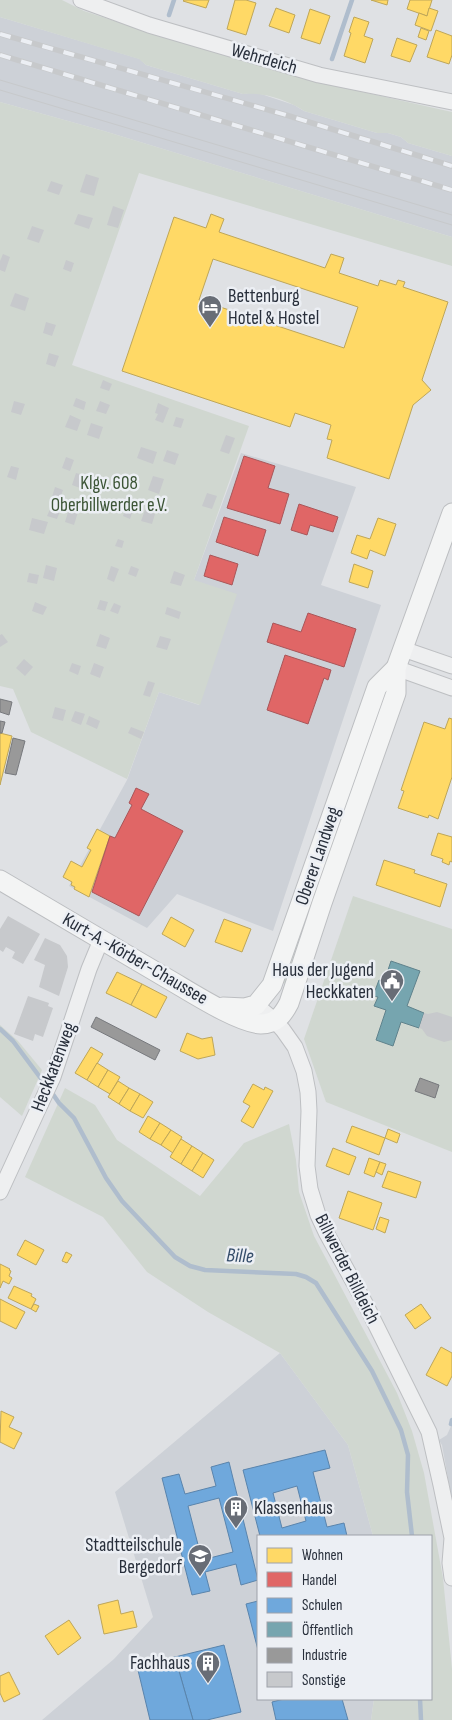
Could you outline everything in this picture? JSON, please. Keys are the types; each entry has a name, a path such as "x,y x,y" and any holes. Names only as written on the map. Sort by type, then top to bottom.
{"main road":[{"name":"Oberer Landweg","path":"275,1021 285,1012 289,1003 396,693 396,668 452,513"},
{"name":"Oberer Landweg","path":"256,1005 272,985 377,687 396,668"},
{"path":"344,779 359,796"},
{"name":"Kurt-A.-Körber-Chaussee","path":"0,880 244,1020 256,1023 275,1021"},
{"path":"308,885 311,898 322,903"},
{"path":"215,1005 236,1009 256,1005"}],"street":[{"name":"Wehrdeich","path":"81,0 149,25 319,75 452,102"},
{"path":"403,648 452,666"},
{"path":"396,668 452,688"},
{"name":"Heckkatenweg","path":"0,1192 53,1077 89,969 102,940"},
{"name":"Billwerder Billdeich","path":"256,1005 275,1021 295,1047 304,1071 309,1111 307,1166 310,1189 318,1215 326,1234 365,1303 429,1432 452,1538 450,1563 452,1578"}],"shaded area":[{"path":"0,17 140,59 146,65 243,94 255,92 294,105 304,111 377,133 388,133 401,137 408,143 452,156 452,237 104,131 0,102"},
{"path":"241,453 356,487 321,585 381,605 273,931 177,894 147,928 69,886 127,780 159,692 199,705 194,580"},
{"name":"Stadtteilschule Bergedorf","path":"280,1353 348,1445 373,1535 257,1535 257,1700 374,1700 371,1720 42,1720 114,1659 153,1617 115,1492"},
{"path":"452,1424 452,1500 442,1445 439,1440 447,1435"}],"green space":[{"path":"0,0 62,0 84,11 145,31 345,88 452,112 452,156 408,143 401,137 388,133 377,133 304,111 290,103 275,98 259,94 243,94 146,65 139,59 0,17"},
{"name":"Klgv. 608 Oberbillwerder e.V.","path":"0,102 104,131 452,237 452,266 139,173 72,365 249,426 194,580 237,594 200,705 159,692 127,779 31,732 13,689 0,686"},
{"path":"353,896 452,929 452,1152 326,1102 304,1039"},
{"path":"304,905 314,908 288,985 278,981"},
{"path":"0,1025 18,1041 42,1070 22,1116 0,1097"},
{"path":"65,1088 95,1105 117,1140 200,1196 244,1143 289,1124 296,1160 299,1192 314,1236 397,1393 412,1431 424,1473 443,1578 452,1669 452,1720 371,1720 374,1700 432,1700 432,1535 373,1535 348,1445 280,1353 208,1312 147,1272 103,1217 25,1177"}],"building: Wohnen":[{"path":"184,0 209,0 206,8"},
{"path":"235,0 246,0 256,3 246,35 227,29"},
{"path":"371,0 388,0 387,5"},
{"path":"410,0 432,0 427,16 407,9"},
{"path":"276,8 295,15 289,33 269,26"},
{"path":"429,8 438,11 431,31 415,25 419,13 427,16"},
{"path":"310,9 330,16 320,44 301,38"},
{"path":"354,17 369,22 364,36 373,39 365,63 344,56"},
{"path":"421,28 429,31 426,40 418,37"},
{"path":"436,30 452,36 452,55 449,64 427,57"},
{"path":"397,38 417,45 410,62 391,56"},
{"name":"Bettenburg Hotel & Hostel","path":"211,214 224,219 219,232 325,268 331,254 344,258 339,273 378,286 380,280 396,285 398,280 405,282 403,287 448,302 422,380 431,390 413,405 389,479 327,458 332,440 327,439 331,425 295,413 290,427 122,371 174,217 206,228","holes":["213,259 358,307 344,348 199,300"]},
{"path":"378,518 396,524 385,556 370,550 367,559 351,553 357,535 370,539"},
{"path":"354,564 373,571 368,588 349,582"},
{"path":"449,718 452,719 452,777 438,819 429,815 428,818 398,808 404,791 401,790 424,722 445,729"},
{"path":"0,733 12,736 0,785"},
{"path":"97,829 110,836 89,897 74,889 75,887 71,885 72,882 63,877 71,861 82,867 91,850 87,848"},
{"path":"438,833 452,837 452,862 450,861 449,865 442,862 443,859 431,855"},
{"path":"384,860 415,870 414,873 447,884 440,907 376,885"},
{"path":"171,917 194,930 185,947 162,934"},
{"path":"224,919 251,929 242,952 215,942"},
{"path":"117,972 142,984 131,1005 106,993"},
{"path":"142,984 167,997 156,1018 131,1005"},
{"path":"187,1033 202,1039 212,1037 215,1055 198,1059 180,1051"},
{"path":"91,1047 103,1054 87,1080 75,1073"},
{"path":"97,1063 108,1070 98,1087 87,1080"},
{"path":"108,1070 120,1077 110,1094 98,1087"},
{"path":"118,1081 129,1088 119,1104 108,1097"},
{"path":"253,1084 264,1090 265,1087 273,1091 253,1128 241,1121 250,1106 243,1102"},
{"path":"129,1088 140,1094 130,1111 119,1104"},
{"path":"140,1094 153,1102 143,1118 130,1111"},
{"path":"148,1116 160,1123 150,1139 139,1132"},
{"path":"160,1123 171,1130 161,1145 150,1139"},
{"path":"352,1126 385,1138 379,1155 346,1142"},
{"path":"388,1129 400,1134 397,1143 385,1138"},
{"path":"171,1130 182,1137 173,1153 161,1145"},
{"path":"181,1139 192,1146 181,1164 170,1157"},
{"path":"192,1146 203,1153 192,1171 181,1164"},
{"path":"333,1148 356,1157 349,1175 326,1166"},
{"path":"203,1153 214,1160 203,1178 192,1171"},
{"path":"369,1158 380,1162 374,1177 364,1173"},
{"path":"380,1162 386,1164 382,1175 376,1172"},
{"path":"388,1171 421,1182 416,1198 382,1187"},
{"path":"348,1191 382,1203 373,1230 339,1218"},
{"path":"380,1217 389,1220 385,1233 376,1229"},
{"path":"25,1240 44,1250 36,1265 17,1255"},
{"path":"66,1252 72,1255 67,1263 62,1261"},
{"path":"0,1264 10,1269 9,1276 12,1278 9,1284 3,1281 0,1288"},
{"path":"14,1286 32,1294 31,1296 36,1299 31,1309 8,1298"},
{"path":"0,1299 25,1312 16,1329 0,1321"},
{"path":"34,1304 39,1306 36,1312 31,1309"},
{"path":"421,1304 431,1318 415,1329 405,1315"},
{"path":"441,1347 452,1353 452,1376 447,1386 426,1375"},
{"path":"1,1411 14,1417 9,1427 22,1433 14,1449 0,1442"},
{"path":"118,1600 121,1614 133,1611 137,1627 104,1634 98,1605"},
{"path":"69,1620 81,1638 58,1655 45,1636"},
{"path":"9,1672 20,1694 4,1702 0,1693 0,1676"}],"building: Handel":[{"path":"244,456 275,466 268,488 289,494 280,524 227,508"},
{"path":"299,504 338,517 333,532 310,525 307,535 291,530"},
{"path":"224,517 266,530 258,556 216,542"},
{"path":"210,555 238,564 232,585 204,576"},
{"path":"308,613 356,629 344,667 267,642 273,623 301,632"},
{"path":"285,655 331,670 328,680 324,678 308,724 267,710"},
{"path":"136,788 149,794 141,809 183,831 139,916 92,892 110,836 115,838 132,805 129,803"}],"building: Schulen":[{"path":"325,1450 330,1468 313,1472 327,1527 344,1523 347,1535 260,1535 243,1470","holes":["297,1486 306,1521 282,1528 273,1493"]},
{"name":"Klassenhaus","path":"229,1462 257,1580 241,1585 236,1564 205,1572 210,1591 192,1595 162,1478 179,1474 185,1494 216,1486 211,1467","holes":["219,1498 233,1552 202,1560 188,1506"]},
{"path":"257,1601 257,1646 246,1604"},
{"name":"Fachhaus","path":"224,1645 241,1712 207,1720 193,1720 175,1657"},
{"name":"Fachhaus","path":"175,1657 193,1720 150,1720 137,1666"},
{"path":"280,1700 342,1700 348,1720 276,1720 272,1702"}],"building: Öffentlich":[{"name":"Haus der Jugend Heckkaten","path":"391,961 420,971 407,1006 424,1013 419,1028 401,1022 393,1046 376,1040 386,1010 374,1006 378,997 373,996 379,980 384,982"}],"building: Industrie":[{"path":"0,699 12,702 9,715 0,712"},
{"path":"0,721 5,722 2,733 0,733"},
{"path":"13,738 25,741 16,775 5,773"},
{"path":"96,1017 160,1050 155,1060 91,1027"},
{"path":"420,1078 439,1085 435,1098 415,1091"}],"building: Sonstige":[{"path":"86,174 99,178 94,196 80,192"},
{"path":"51,181 63,185 59,195 47,191"},
{"path":"113,206 124,210 118,228 107,225"},
{"path":"78,214 93,218 89,229 74,224"},
{"path":"32,226 44,230 39,243 27,239"},
{"path":"3,254 10,257 5,272 0,270 0,261"},
{"path":"66,260 74,263 71,272 63,269"},
{"path":"15,293 29,298 25,311 10,306"},
{"path":"46,322 56,325 52,336 43,333"},
{"path":"49,353 59,356 55,367 46,364"},
{"path":"103,380 112,384 109,391 100,388"},
{"path":"76,398 86,402 84,410 73,406"},
{"path":"14,401 25,404 21,415 11,412"},
{"path":"100,401 110,405 106,414 96,411"},
{"path":"158,403 169,408 163,423 155,420 158,414 155,413"},
{"path":"70,415 81,420 77,431 65,427"},
{"path":"176,417 184,419 181,428 173,426"},
{"path":"91,423 103,427 99,439 87,435"},
{"path":"226,435 235,438 229,454 220,451"},
{"path":"141,447 157,452 153,464 137,458"},
{"path":"167,450 179,454 175,465 163,461"},
{"path":"66,457 74,460 70,471 62,468"},
{"path":"11,466 19,468 16,480 7,477"},
{"path":"76,473 87,476 83,489 72,485"},
{"path":"153,476 164,479 159,494 148,490"},
{"path":"55,487 63,490 60,499 52,497"},
{"path":"207,493 217,496 212,509 202,506"},
{"path":"53,503 62,506 57,519 47,516"},
{"path":"126,507 133,510 130,519 123,516"},
{"path":"69,509 78,512 74,525 65,522"},
{"path":"145,510 155,514 152,524 141,521"},
{"path":"32,518 48,522 44,534 29,530"},
{"path":"118,539 124,541 122,548 115,546"},
{"path":"46,565 57,568 54,581 43,578"},
{"path":"111,566 119,569 114,582 107,579"},
{"path":"131,566 139,569 136,577 128,574"},
{"path":"174,571 185,575 181,586 170,583"},
{"path":"29,573 39,575 37,584 27,582"},
{"path":"100,600 108,602 105,611 97,609"},
{"path":"35,602 47,607 43,615 32,611"},
{"path":"114,603 121,606 118,614 110,611"},
{"path":"167,607 181,612 179,619 165,614"},
{"path":"2,634 8,642 0,647 0,635"},
{"path":"100,634 110,638 106,649 96,646"},
{"path":"160,636 171,639 167,650 156,647"},
{"path":"24,659 33,667 25,676 16,668"},
{"path":"72,663 81,666 78,675 69,671"},
{"path":"94,663 104,667 100,678 90,674"},
{"path":"148,681 155,683 150,697 143,695"},
{"path":"55,707 66,710 63,721 52,718"},
{"path":"75,711 85,714 81,725 71,721"},
{"path":"89,716 100,721 97,729 86,724"},
{"path":"131,727 144,732 141,739 128,733"},
{"path":"8,916 40,934 23,964 12,958 15,952 6,947 3,952 0,950 0,929"},
{"path":"45,938 60,945 67,956 68,967 59,996 39,987 45,965 34,960"},
{"path":"28,996 49,1003 48,1006 53,1008 43,1037 35,1034 33,1041 14,1034"},
{"path":"437,1012 452,1017 452,1040 444,1042 427,1036 419,1028 424,1013"}],"waterway":[{"path":"169,15 174,0"},
{"path":"332,59 352,0"},
{"name":"Bille","path":"0,1029 13,1041 45,1084"},
{"name":"Bille","path":"50,1090 59,1103 74,1118 106,1178 122,1201 175,1257 190,1266 205,1270 296,1274 316,1283 372,1371 401,1430 408,1455 407,1492 412,1535"},
{"path":"451,1424 452,1420"},
{"name":"Bille","path":"420,1700 421,1720"}],"tram line":[{"path":"0,80 452,215"},
{"path":"0,90 452,225"}],"railway":[{"path":"0,34 286,115 452,166"},
{"path":"0,55 452,190"}],"place":[{"name":"Bettenburg Hotel & Hostel","path":"210,328"},
{"name":"Haus der Jugend Heckkaten","path":"392,1002"},
{"name":"Klassenhaus","path":"236,1529"},
{"name":"Stadtteilschule Bergedorf","path":"200,1577"},
{"name":"Fachhaus","path":"208,1684"}]}
